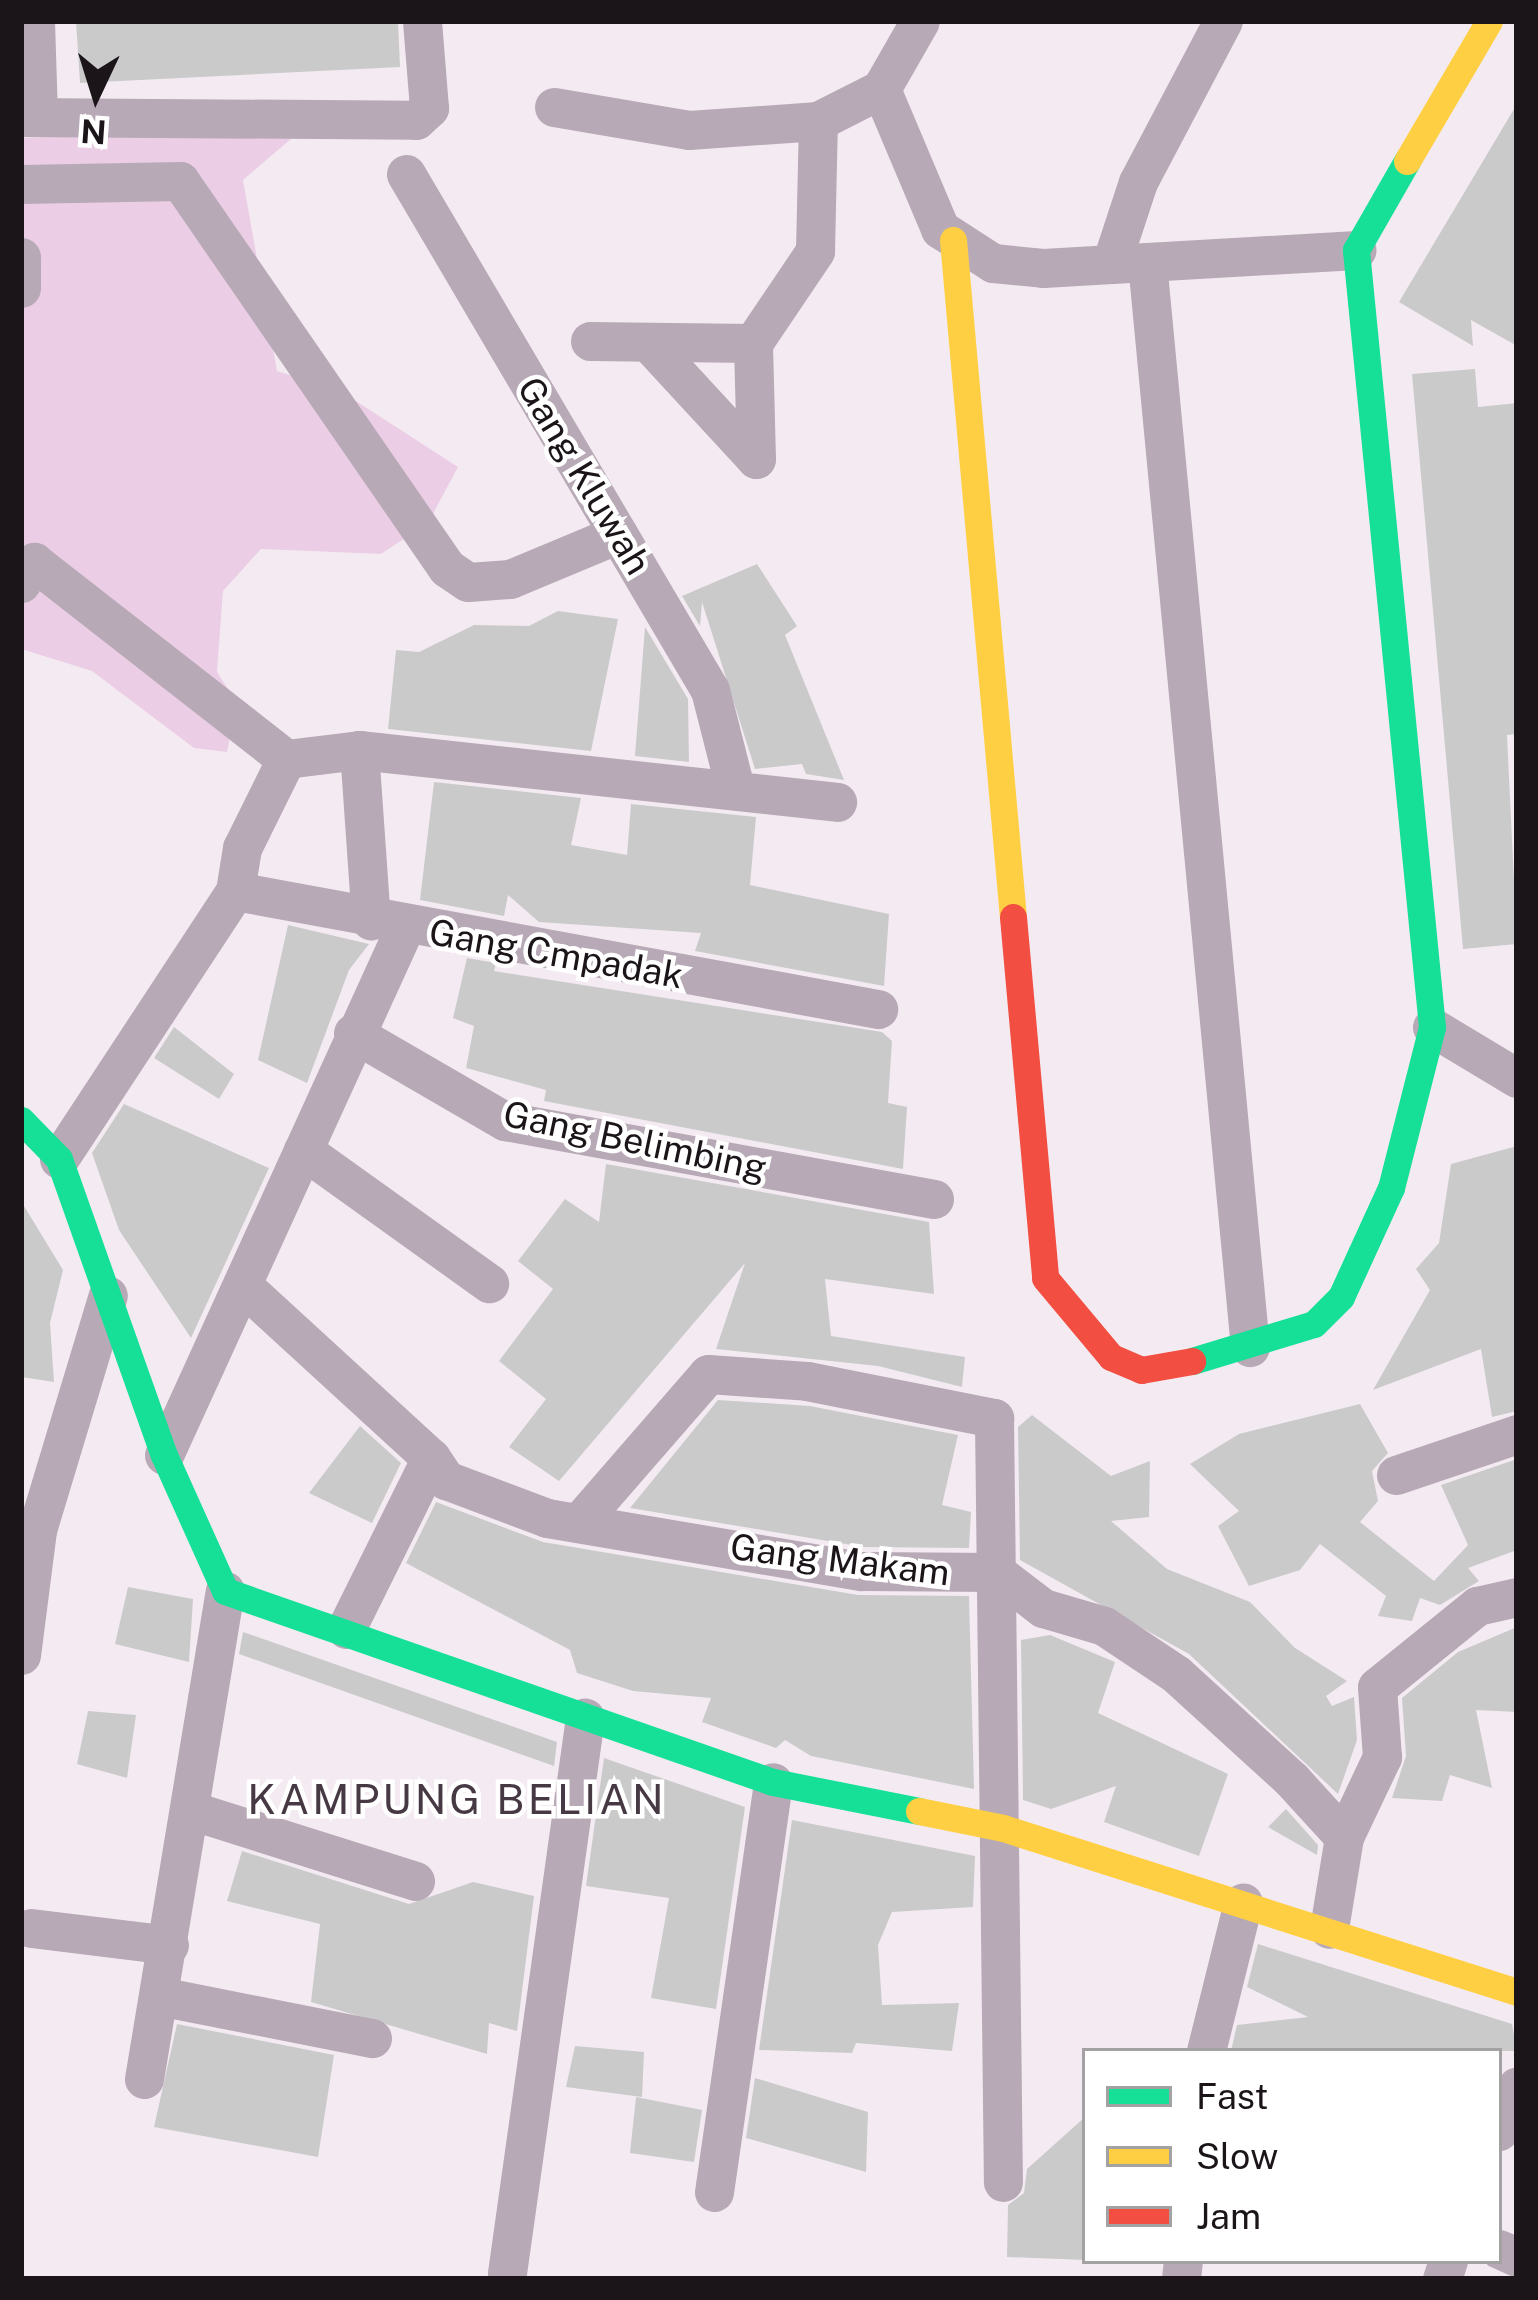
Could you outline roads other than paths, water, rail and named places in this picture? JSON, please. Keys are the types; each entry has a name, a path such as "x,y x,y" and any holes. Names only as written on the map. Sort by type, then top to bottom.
{"street":[{"path":"35,21 29,117 416,120 429,109 422,21"},
{"path":"554,107 689,130 818,121 881,89 920,21"},
{"path":"1223,21 1138,182 1129,263 1250,1346"},
{"path":"953,240 1046,1278 1084,1331 1141,1370 1250,1346 1314,1324 1342,1297 1391,1188 1432,1028 1356,250 1490,21"},
{"path":"881,89 940,230 993,263 1129,263 1356,250"},
{"path":"648,342 756,459 753,343 815,251 818,121"},
{"name":"Gang Kluwah","path":"406,174 710,690 735,788"},
{"path":"21,184 180,181 447,568 468,582 510,580 618,534"},
{"path":"21,257 21,288"},
{"path":"590,341 753,343"},
{"path":"21,583 34,562 286,759 359,750 837,802"},
{"path":"164,1455 304,1150 353,1033 387,925 359,750"},
{"path":"59,1159 235,891 242,848 286,759"},
{"name":"Gang Cmpadak","path":"235,891 387,925 878,1009"},
{"path":"1432,1028 1517,1078"},
{"name":"Gang Belimbing","path":"353,1033 505,1120 934,1199"},
{"path":"21,1120 59,1159 164,1455 225,1591 164,1997 143,2079"},
{"path":"304,1150 489,1283"},
{"name":"Gang Makam","path":"242,1285 430,1458 446,1480 547,1518 583,1519 862,1570 996,1572 1043,1608 1104,1626 1175,1674 1344,1837"},
{"path":"21,1655 37,1530 108,1294"},
{"path":"583,1519 708,1374 806,1382 994,1418 1004,1828 1003,2182"},
{"path":"1396,1475 1517,1434"},
{"path":"346,1629 430,1458"},
{"path":"225,1591 346,1629 773,1783 1004,1828 1517,1992"},
{"path":"1329,1929 1344,1837 1382,1757 1376,1687 1477,1606 1517,1597"},
{"path":"507,2273 585,1717"},
{"path":"714,2192 773,1783"},
{"path":"190,1810 415,1881"},
{"path":"1207,2048 1243,1904"},
{"path":"31,1928 169,1945"},
{"path":"164,1997 372,2038"},
{"path":"1502,2124 1517,2086"}],"district":[{"name":"KAMPUNG BELIAN","path":"457,1799"}]}
